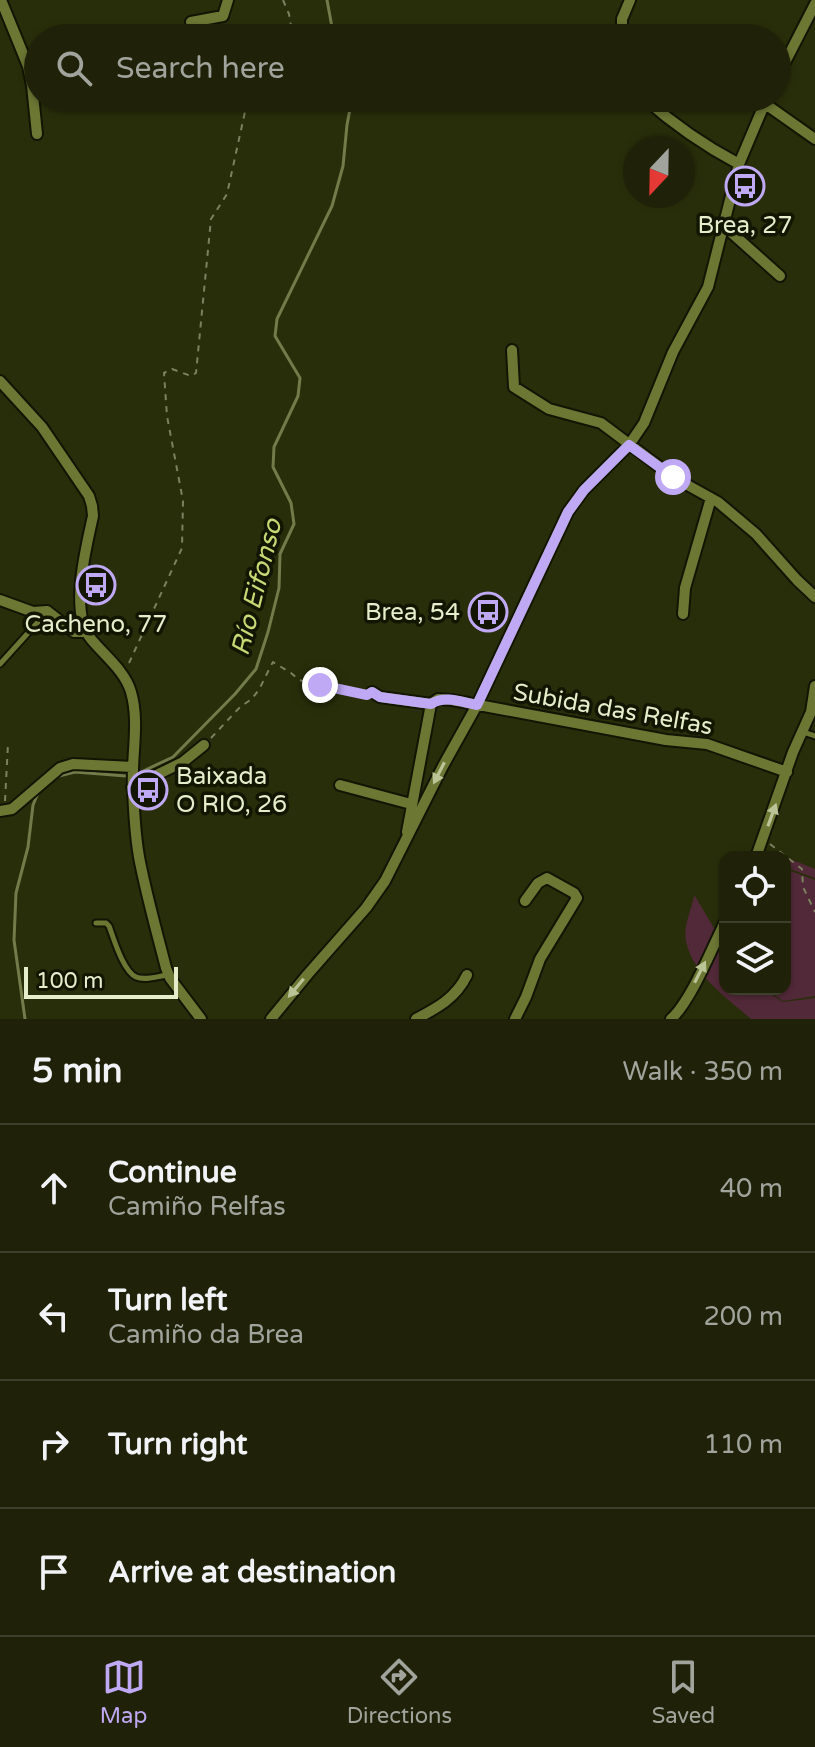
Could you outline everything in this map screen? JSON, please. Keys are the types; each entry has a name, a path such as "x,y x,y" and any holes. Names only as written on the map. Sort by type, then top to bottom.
{"street":[{"path":"1,0 24,56"},
{"path":"191,22 223,16 228,0"},
{"path":"622,24 630,0"},
{"path":"791,51 815,4"},
{"path":"35,112 37,134"},
{"path":"659,112 739,164"},
{"path":"271,1019 366,908 385,881 477,705 568,512 584,490 629,445 644,423 673,352 708,287 739,164 761,112"},
{"path":"781,112 815,139"},
{"path":"724,226 780,276"},
{"path":"512,350 514,387 549,409 601,423 673,477 718,502 756,534 815,597"},
{"path":"0,381 42,427 89,496 93,516 80,592 80,610 86,632 123,675 131,692 135,717 132,787 139,859 169,975 201,1019"},
{"path":"683,614 685,588 711,498"},
{"path":"0,600 33,612 47,611 74,632 86,632"},
{"path":"758,851 793,752 811,712 815,686"},
{"name":"Subida das Relfas","path":"372,692 380,697 431,704 438,699 452,700 666,740 707,744 787,772"},
{"path":"406,838 431,704"},
{"path":"132,787 183,762 204,745"},
{"path":"2,811 12,809 60,768 73,764 133,769"},
{"path":"340,785 411,804"},
{"path":"515,1019 540,959 577,898 574,893 547,878 538,883 525,901"},
{"path":"671,1019 698,978 725,923"},
{"path":"416,1019 447,1001 467,975"}],"lane":[{"path":"0,664 47,611"},
{"path":"802,732 815,736"},
{"path":"96,923 106,923 132,975 147,978 169,975"}],"path":[{"path":"283,0 291,24"},
{"path":"123,675 182,548 183,501 167,416 164,373 172,369 191,376 196,373 211,219 227,194 245,112"},
{"path":"204,745 259,690 273,662 299,680 367,695 372,692"},
{"path":"2,811 8,744"},
{"path":"762,840 802,869 803,887 815,912"}],"shaded area":[{"path":"791,859 815,869 815,878 791,869"},
{"path":"791,871 815,880 815,996 783,1001 774,995 791,995"},
{"path":"696,893 719,937 719,990 703,975 686,941 686,925"},
{"path":"724,995 772,995 783,1002 815,998 815,1019 751,1019"}],"waterway":[{"name":"Río Eifonso","path":"327,0 331,24"},
{"name":"Río Eifonso","path":"55,777 75,772 126,776 173,757 256,669 279,588 280,554 294,524 291,503 273,467 274,447 298,396 300,378 275,336 277,319 332,206 343,166 349,112"},
{"name":"Río Eifonso","path":"25,1019 14,940 16,893 38,793"}],"place":[{"name":"Brea, 27","path":"745,186"},
{"name":"Cacheno, 77","path":"96,585"},
{"name":"Brea, 54","path":"488,612"},
{"name":"Baixada O RIO, 26","path":"148,790"}],"route":[{"path":"320,685 431,704 438,699 477,705 568,512 584,490 629,445 673,477"}]}
